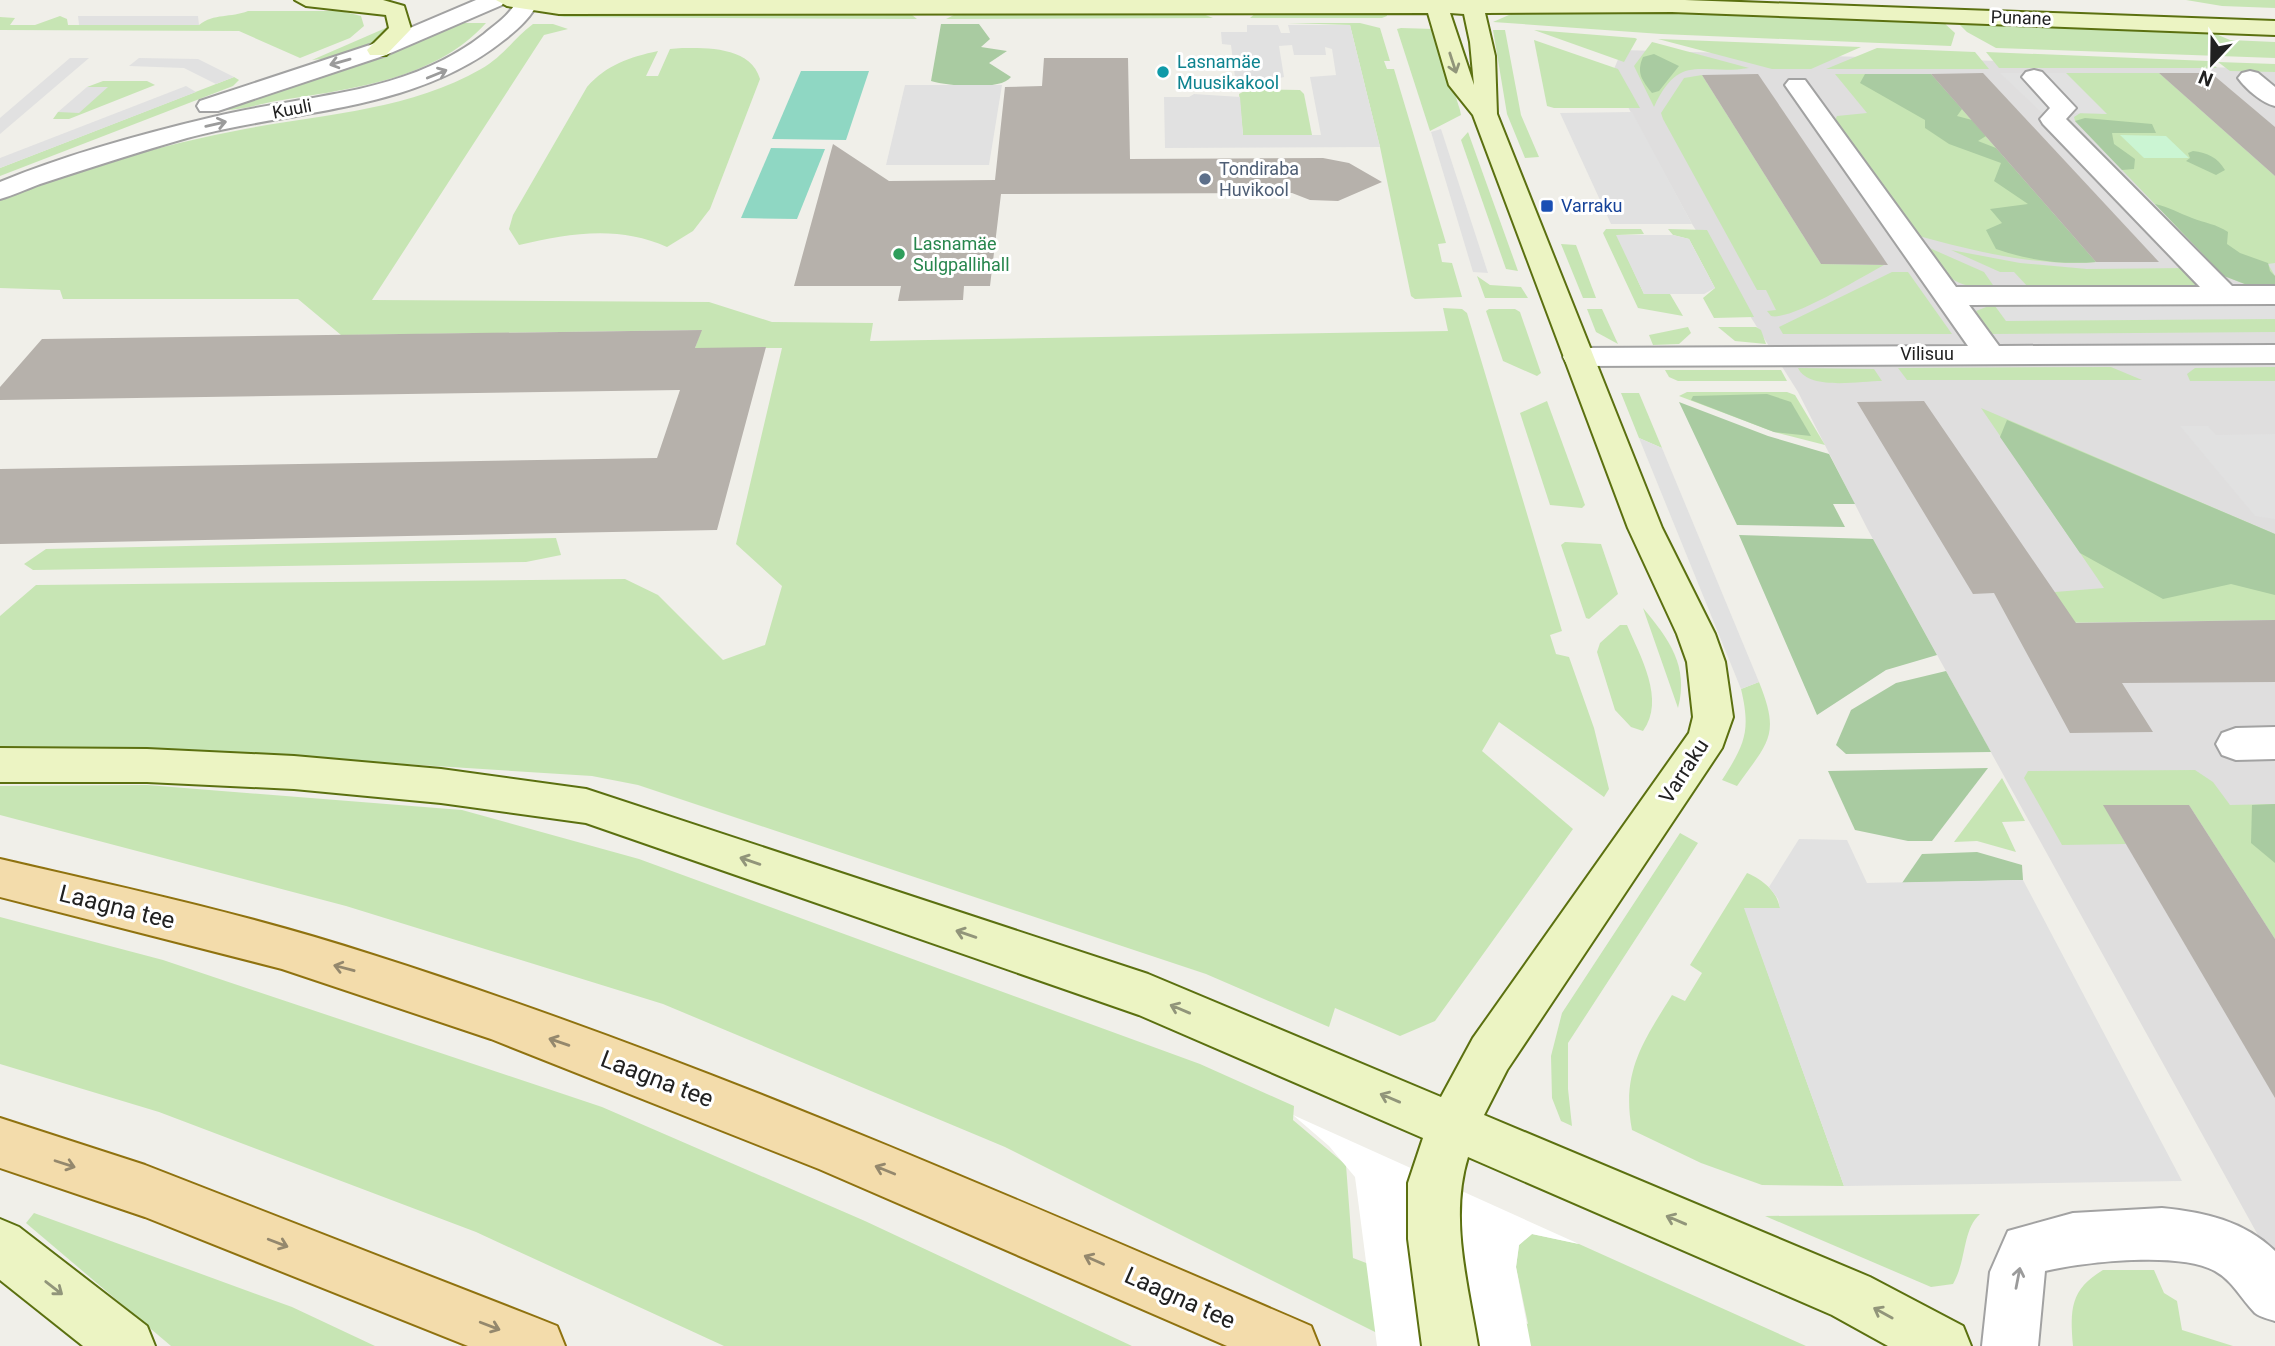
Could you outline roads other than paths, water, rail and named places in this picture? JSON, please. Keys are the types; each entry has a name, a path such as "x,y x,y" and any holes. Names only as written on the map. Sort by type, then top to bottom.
{"main road":[{"name":"Laagna tee","path":"0,878 163,918 371,975 620,1063 896,1174 1291,1346"},
{"path":"0,1143 145,1191 537,1346"}],"street":[{"path":"306,0 381,6 396,11 400,29 378,50"},
{"name":"Kuuli","path":"0,191 222,101 378,50 494,0"},
{"name":"Punane","path":"1886,0 2275,14"},
{"name":"Kuuli","path":"33,178 158,138 223,122 369,95 417,82 452,68 481,50 521,1"},
{"name":"Punane","path":"521,1 559,8 1471,3 1785,9 2275,28"},
{"name":"Varraku","path":"1436,3 1461,85 1485,114 1645,528 1696,634 1708,673 1713,717 1708,737 1490,1054 1453,1124 1434,1182 1434,1239 1450,1346"},
{"name":"Varraku","path":"1471,3 1482,48 1486,85 1485,114"},
{"path":"2034,77 2064,108 2052,119 2224,296"},
{"path":"2250,78 2275,99"},
{"path":"1797,85 1989,354"},
{"path":"1948,296 2275,295"},
{"name":"Vilisuu","path":"1578,357 2275,354"},
{"path":"0,765 215,768 497,792 586,806 1149,996 1851,1296 1943,1346"},
{"path":"2010,1346 2017,1272 2027,1250 2055,1240 2133,1235 2190,1236 2232,1250 2261,1273 2275,1294"},
{"path":"0,1246 127,1346"}],"place":[{"name":"Lasnamäe Muusikakool","path":"1163,72"},
{"name":"Tondiraba Huvikool","path":"1205,179"},
{"name":"Varraku","path":"1547,206"},
{"name":"Lasnamäe Sulgpallihall","path":"899,254"}]}
